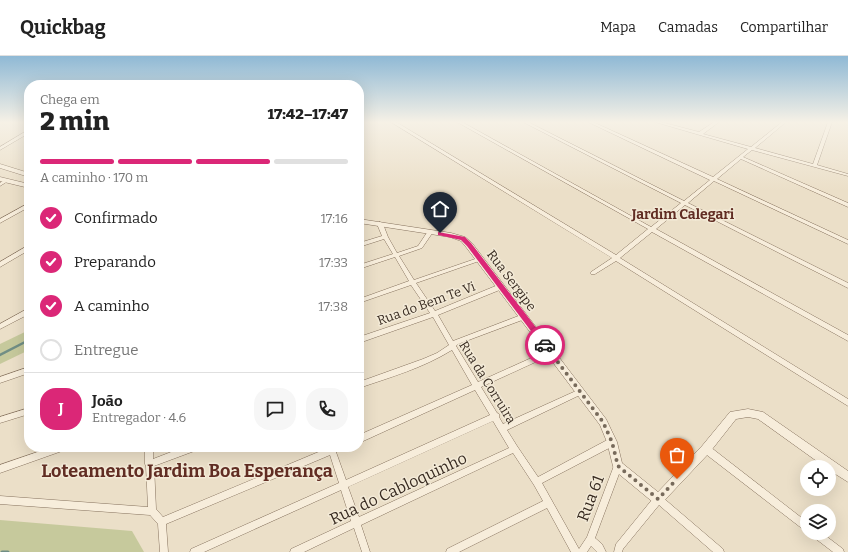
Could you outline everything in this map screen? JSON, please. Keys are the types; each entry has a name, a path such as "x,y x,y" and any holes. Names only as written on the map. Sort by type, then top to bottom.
{"street":[{"path":"432,145 848,403"},
{"path":"501,145 848,338"},
{"path":"571,145 848,286"},
{"path":"640,145 848,242"},
{"path":"741,145 848,175"},
{"path":"593,273 616,258 651,228 741,158 755,145"},
{"path":"814,166 822,145"},
{"path":"741,158 848,204"},
{"path":"0,166 24,173"},
{"path":"0,185 3,180 24,185"},
{"path":"0,221 24,208"},
{"name":"Rua Sergipe","path":"364,222 463,238 603,422 612,442 618,466"},
{"name":"Rua da Corruira","path":"380,224 385,237 413,284 434,314 452,347 496,416 514,449 537,482 576,552"},
{"path":"364,265 420,247 430,232"},
{"path":"364,243 385,237"},
{"path":"0,265 24,250"},
{"path":"364,299 413,284 480,259"},
{"name":"Rua do Bem Te Vi","path":"364,338 434,314 500,287"},
{"path":"0,327 24,314"},
{"path":"364,383 397,372 452,347 456,342 523,316"},
{"path":"364,437 406,420 477,385 551,352"},
{"path":"0,380 24,372"},
{"path":"503,428 580,392"},
{"path":"0,420 24,413"},
{"path":"618,552 619,547 658,499 706,449 733,416 748,413 760,415 848,477"},
{"path":"194,552 496,416"},
{"path":"537,482 612,442"},
{"name":"Rua do Cabloquinho","path":"294,552 514,449"},
{"path":"706,449 800,521"},
{"path":"0,469 48,452"},
{"path":"149,452 152,511 162,522 164,552"},
{"path":"149,464 181,452"},
{"path":"162,522 325,452"},
{"path":"335,452 343,484 366,552"},
{"path":"618,466 720,552"},
{"name":"Rua 61","path":"582,552 590,540 618,466"},
{"path":"0,500 152,511"},
{"path":"450,552 549,503"},
{"name":"Rua 61","path":"590,540 599,547 602,552"},
{"path":"825,540 840,552"}],"green space":[{"path":"24,332 24,352 0,364 0,344"},
{"path":"0,520 132,531 144,552 0,552"}],"waterway":[{"path":"0,355 24,343"},
{"path":"2,552 8,552"}],"way so far":[{"path":"545,345 603,422 612,442 618,466 658,499 677,479"}],"district":[{"name":"Jardim Calegari","path":"683,214"},
{"name":"Loteamento Jardim Boa Esperança","path":"187,471"}],"route":[{"path":"440,233 463,238 545,345"}]}
